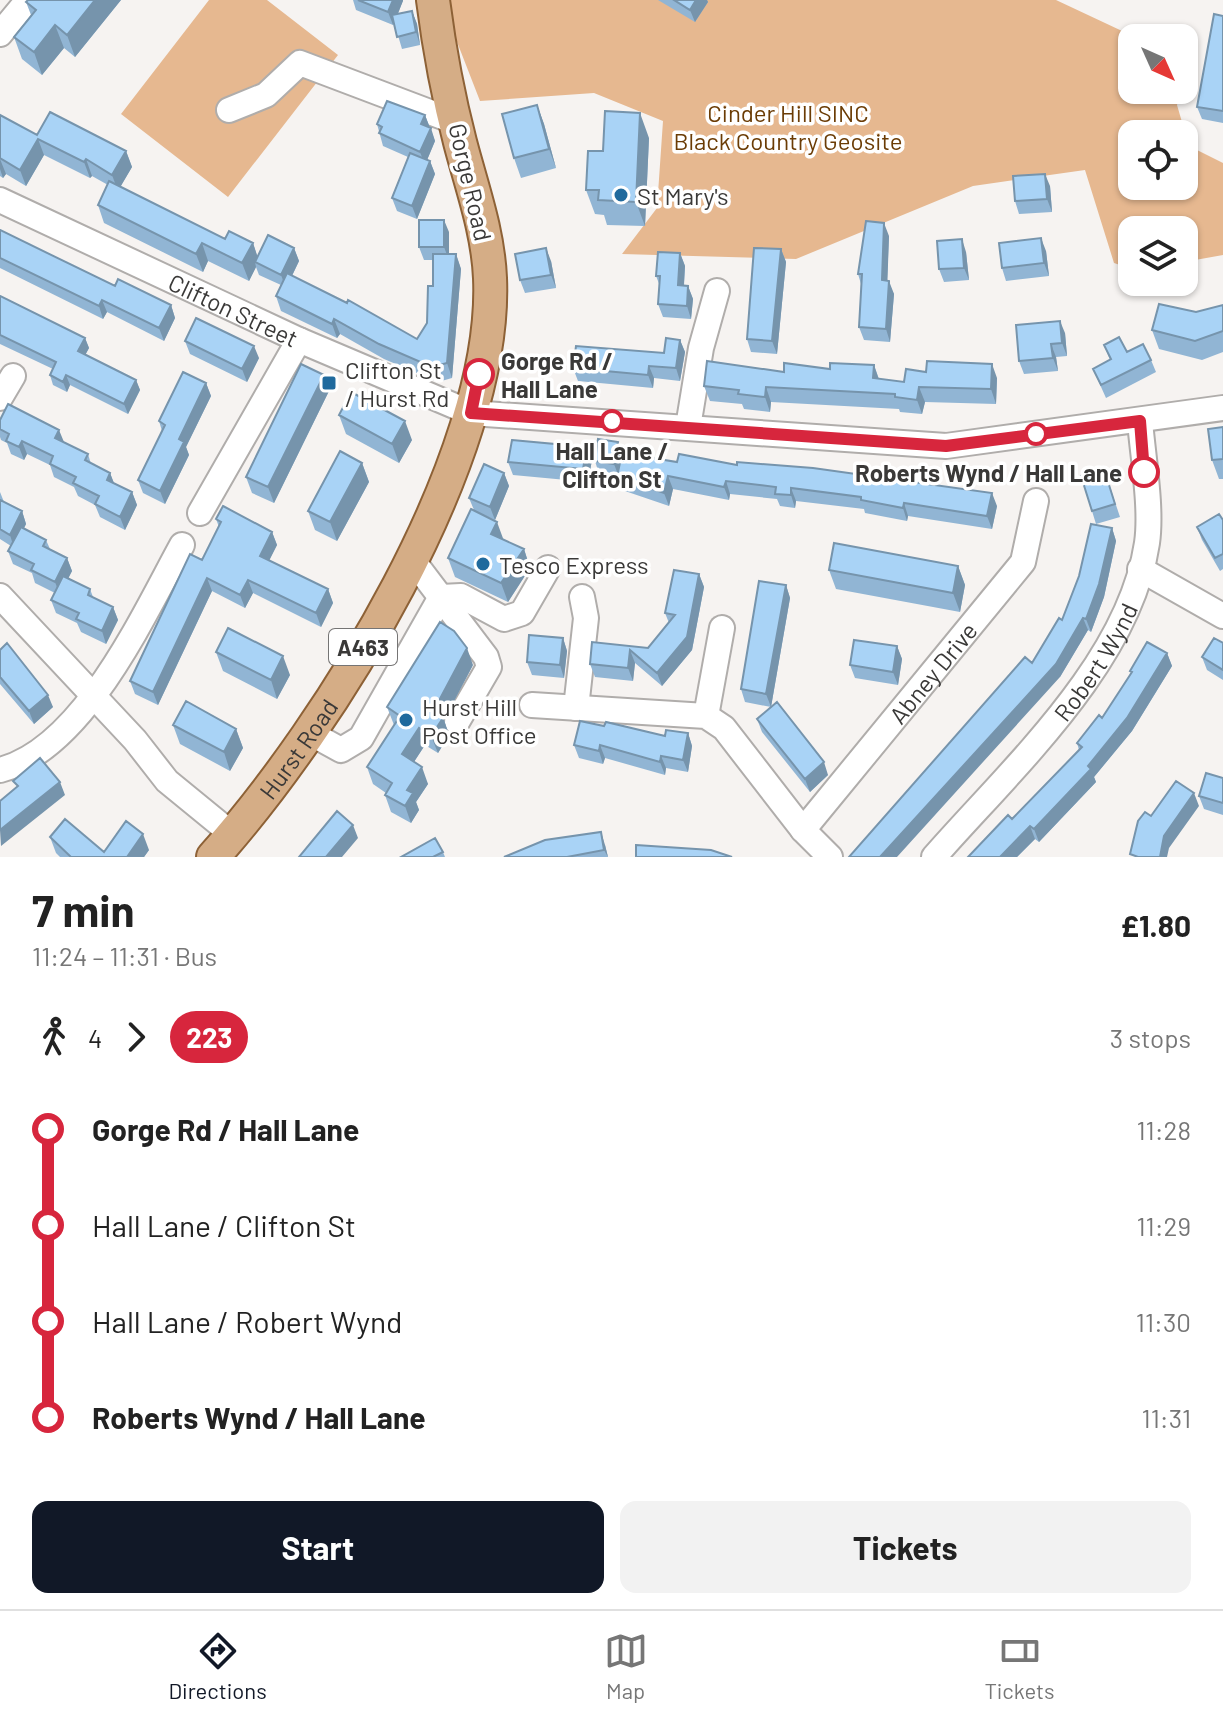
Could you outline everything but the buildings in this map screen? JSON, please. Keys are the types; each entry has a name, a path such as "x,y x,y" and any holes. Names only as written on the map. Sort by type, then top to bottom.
{"main road":[{"name":"Gorge Road","path":"433,0 456,122 483,221 490,279 486,330 471,413"},
{"name":"Hurst Road","path":"223,846 342,686 411,558 471,413"}],"street":[{"path":"0,34 28,0"},
{"path":"229,110 266,95 300,63 456,122"},
{"name":"Clifton Street","path":"0,200 299,340 471,413 946,446 1223,408"},
{"path":"688,427 701,348 717,291"},
{"path":"200,513 299,340"},
{"path":"0,398 13,376"},
{"path":"1223,388 1223,398"},
{"name":"Robert Wynd","path":"934,857 1065,708 1132,604 1147,541 1140,421"},
{"name":"Abney Drive","path":"803,830 1023,562 1036,501"},
{"path":"0,770 29,760 73,724 132,636 182,545"},
{"path":"411,558 486,657 489,667 457,722"},
{"path":"441,597 461,596 504,619 522,613 548,568"},
{"path":"1140,569 1223,616"},
{"path":"0,596 135,740 223,846"},
{"path":"310,733 341,750 361,738 441,597"},
{"path":"576,708 586,618 582,597"},
{"path":"706,716 722,628"},
{"path":"532,705 706,716 724,728 803,830 830,857"}],"green space":[{"path":"209,0 267,0 338,55 228,197 121,114"},
{"name":"Cinder Hill SINC Black Country Geosite","path":"444,0 1056,0 1118,29 1118,104 1177,104 1181,120 1118,120 1118,200 1198,200 1198,150 1223,163 1223,255 1198,259 1198,216 1118,216 1118,264 1114,263 1085,170 973,186 796,259 622,254 657,208 663,121 594,93 480,101 445,11"}],"bus line":[{"name":"223","path":"479,374 471,413 946,446 1140,421 1144,472"}],"place":[{"name":"St Mary's","path":"621,195"},
{"name":"Gorge Rd / Hall Lane","path":"479,374"},
{"name":"Clifton St / Hurst Rd","path":"329,383"},
{"name":"Hall Lane / Clifton St","path":"612,421"},
{"name":"Roberts Wynd / Hall Lane","path":"1144,472"},
{"name":"Tesco Express","path":"483,564"},
{"name":"Hurst Hill Post Office","path":"406,720"}]}
